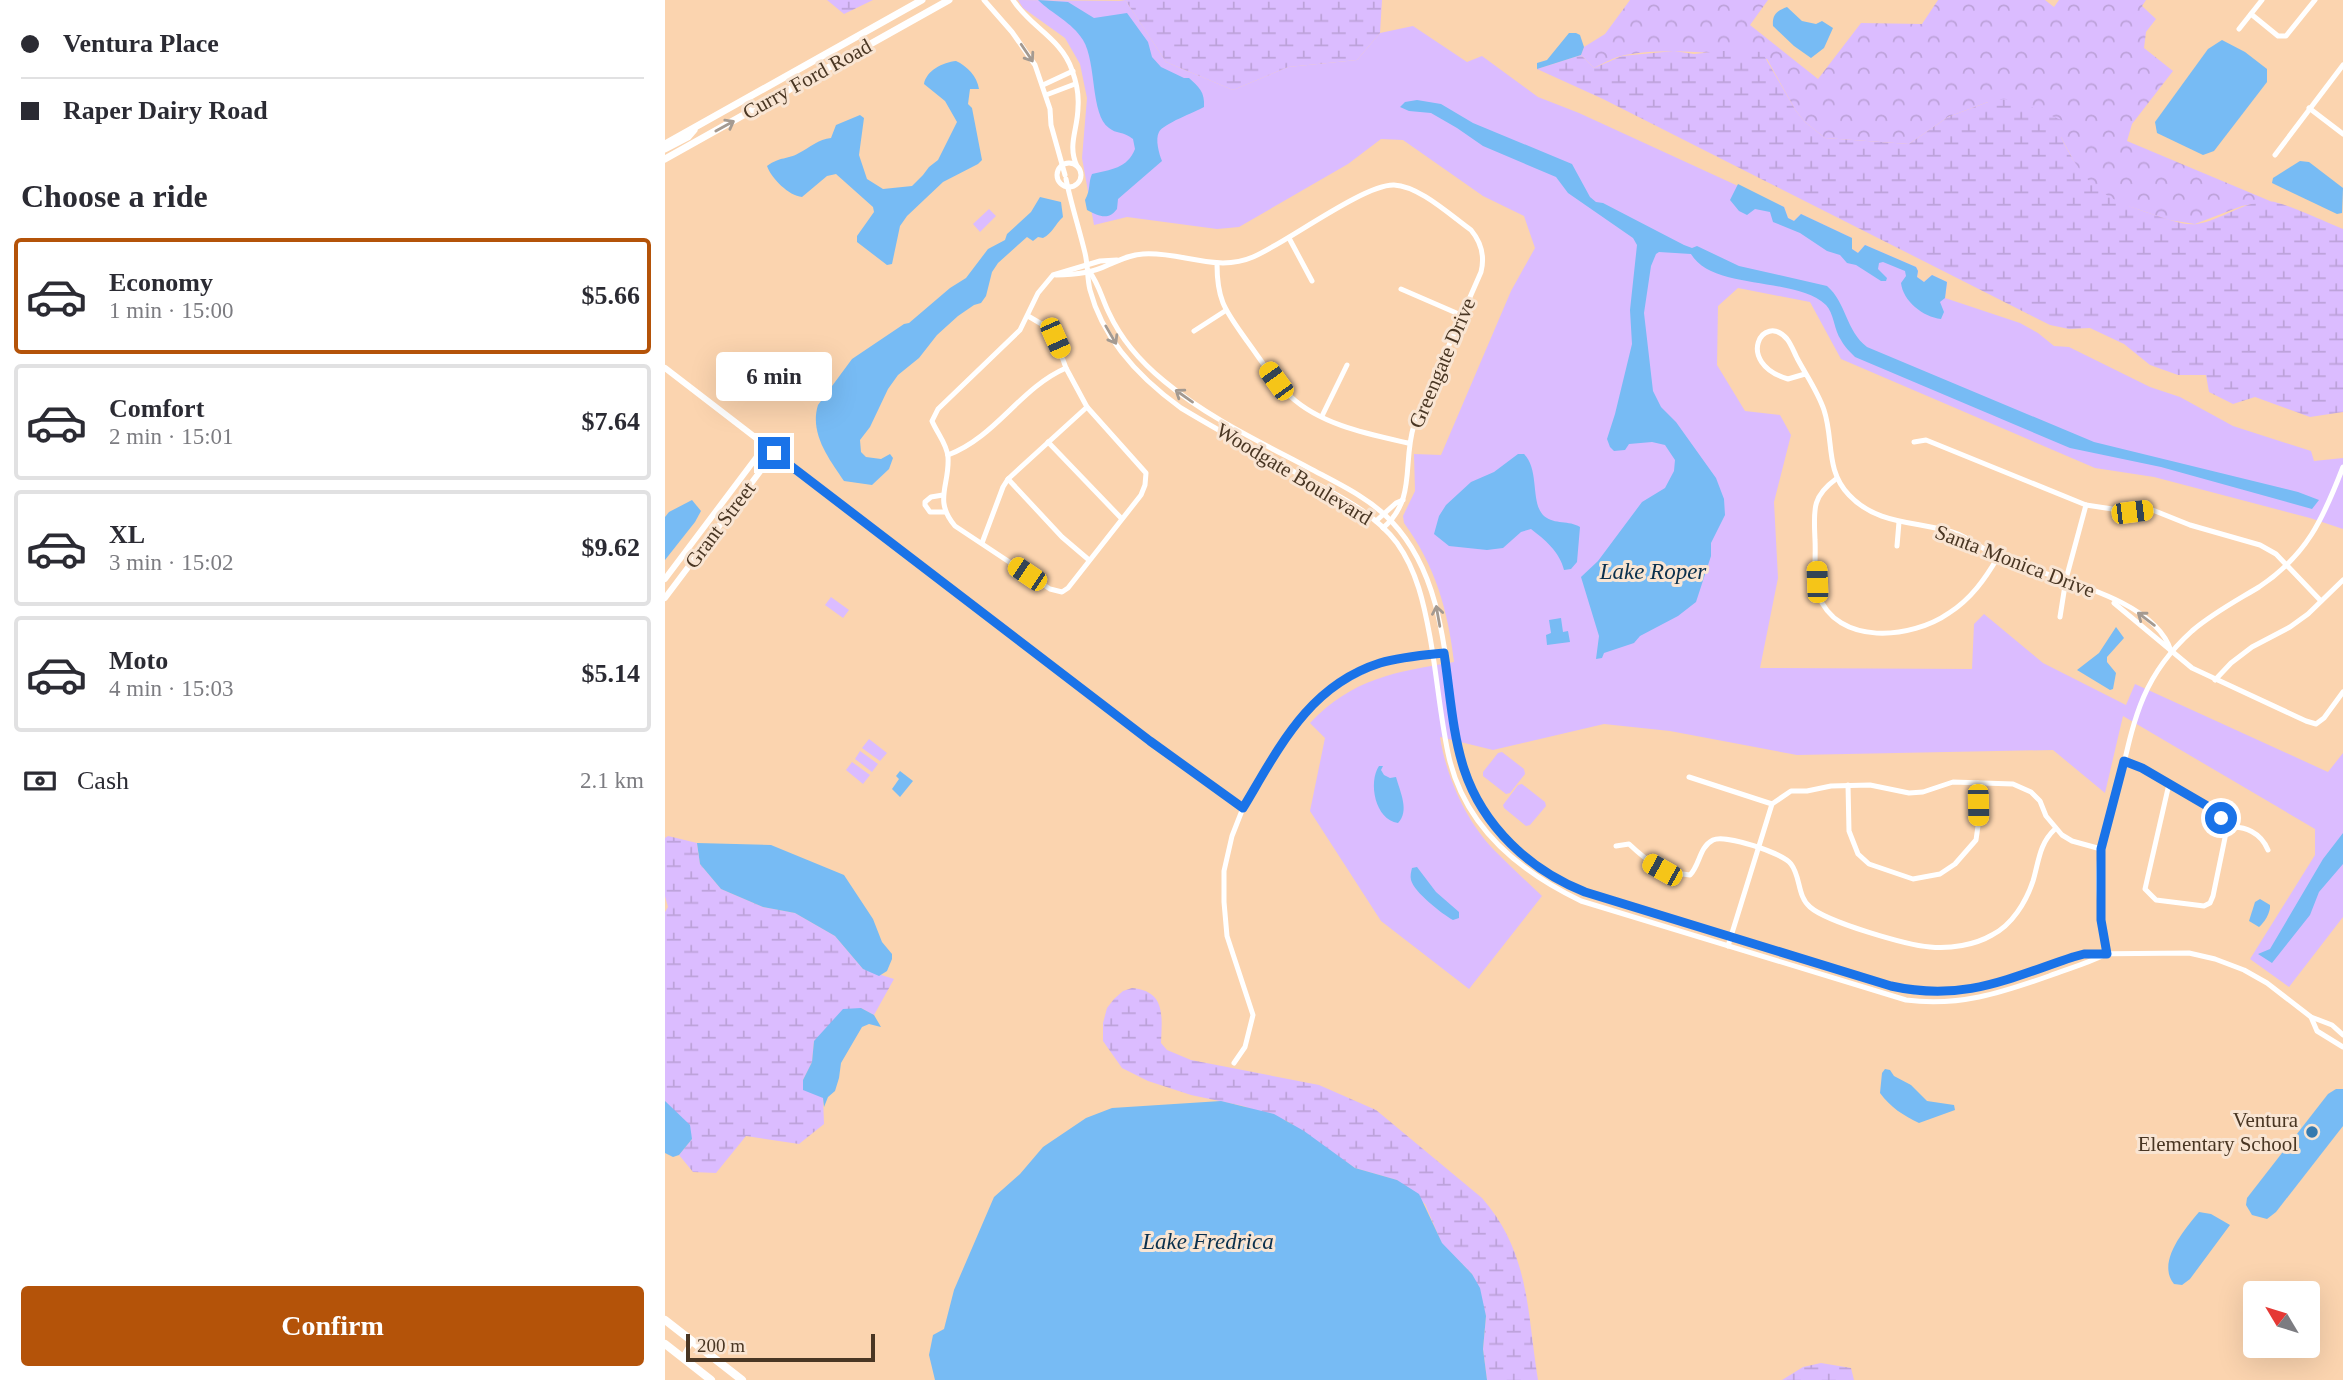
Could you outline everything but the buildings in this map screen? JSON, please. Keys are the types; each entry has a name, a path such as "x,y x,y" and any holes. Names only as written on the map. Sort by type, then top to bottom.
{"main road":[{"name":"Curry Ford Road","path":"665,144 922,0"},
{"name":"Curry Ford Road","path":"665,159 949,0"},
{"path":"665,149 688,137 699,125"},
{"path":"665,1320 742,1380"},
{"path":"665,1344 711,1380"}],"street":[{"name":"Woodgate Boulevard","path":"984,0 1023,47 1035,65 1043,85 1089,268 1090,291 1116,345 1159,391 1203,421 1344,499 1383,528 1396,541 1406,557 1419,586 1433,654 1448,754 1457,782 1468,806 1501,849 1538,879 1581,901 1906,1000 1959,1002 1980,999 2087,964 2107,954"},
{"path":"1013,0 1019,9 1056,41 1073,71 1078,108 1071,151 1077,166"},
{"path":"2239,29 2262,0"},
{"path":"2252,14 2278,36 2287,36 2315,0"},
{"path":"2275,155 2343,65"},
{"path":"1043,85 1073,71"},
{"path":"790,73 797,85"},
{"path":"1046,94 1075,83"},
{"path":"2309,108 2343,134"},
{"path":"1075,185 1068,187 1061,184 1057,178 1063,165 1070,163 1077,166"},
{"name":"Woodgate Boulevard","path":"1073,203 1075,185 1081,176 1077,166"},
{"name":"Greengate Drive","path":"1289,238 1368,191 1392,185 1416,191 1471,230 1478,238 1484,261 1481,272 1408,443 1407,489 1399,511 1383,528"},
{"path":"1028,316 1045,326 1055,338 1066,368 1087,408 1146,473 1146,485 1141,495 1068,589 1062,592 1050,589 955,526 945,512 943,495 948,455 932,421 933,415 1010,341 1028,316 1038,293 1053,275 1074,275 1117,260 1148,254 1217,264 1234,263 1252,258 1289,238 1312,281"},
{"path":"1217,264 1219,295 1226,311 1276,381 1291,397 1322,416 1347,427 1408,443"},
{"name":"Woodgate Boulevard","path":"1089,268 1110,315 1124,338 1162,379 1210,413 1333,480 1392,521 1417,557 1436,605 1457,742 1464,770 1476,798 1504,837 1529,861 1563,883 1588,894 1916,992 1938,993 1981,988 2084,954 2189,953 2244,970 2311,1017 2332,1025 2343,1035"},
{"path":"1401,289 1461,315"},
{"path":"1194,331 1226,311"},
{"path":"1805,374 1788,379 1768,370 1756,351 1756,343 1760,337 1768,332 1779,332 1787,340 1805,374 1824,411 1830,458 1836,479 1819,494 1814,511 1818,594 1841,624 1857,631 1873,633 1909,631 1927,625 1947,615 1965,601 1979,586 1998,556"},
{"path":"1322,416 1347,365"},
{"path":"665,368 1150,741 1243,808"},
{"path":"948,455 973,444 1045,379 1066,368"},
{"path":"982,543 1008,479 1087,408"},
{"path":"1913,442 1926,440 2086,505 2132,512 2150,509 2190,525 2260,545 2276,554 2321,601"},
{"path":"1048,442 1121,518"},
{"name":"Grant Street","path":"665,579 765,446"},
{"name":"Grant Street","path":"665,598 774,453"},
{"path":"1302,476 1307,467"},
{"path":"2107,954 2101,920 2101,849 2137,709 2151,679 2171,651 2214,613 2287,566 2308,542 2324,515 2343,467"},
{"path":"1008,479 1062,537 1089,560"},
{"name":"Santa Monica Drive","path":"1836,479 1850,496 1885,519 1956,533 1998,556 2066,579 2134,610 2167,637 2171,651"},
{"path":"943,495 931,497 925,505 930,512 945,512"},
{"path":"1375,521 1403,500"},
{"path":"2060,617 2066,579 2086,505"},
{"path":"1897,546 1899,522"},
{"path":"2215,680 2252,647 2290,627 2343,580"},
{"name":"Santa Monica Drive","path":"2109,598 2171,651"},
{"path":"2171,651 2192,668 2306,722 2316,724 2324,718 2343,692"},
{"path":"1234,1063 1245,1047 1253,1015 1227,936 1223,893 1224,871 1232,836 1243,808 1294,724 1331,688 1381,663 1444,653"},
{"path":"2124,761 2142,768 2214,810 2227,828 2213,896 2210,903 2204,906 2156,900 2145,889 2169,784"},
{"path":"1689,777 1772,804"},
{"path":"1728,946 1772,804 1791,791 1870,785 1909,793 1923,792 1953,782 2013,784 2031,792 2040,801 2055,829 2072,841 2101,849"},
{"path":"1848,785 1849,831 1858,854 1869,864 1913,878 1940,874 1955,864 1976,840 1978,783"},
{"path":"2227,828 2237,827 2252,832 2263,839 2268,850"},
{"path":"1616,845 1629,844 1648,862 1662,870 1690,875 1695,870 1701,852 1714,839 1724,838 1759,848 1785,857 1793,865 1800,892 1807,905 1816,912 1930,947 1956,946 1992,936 2014,917 2032,883 2040,848 2045,838 2055,829"},
{"path":"1581,901 1588,894 1591,904"},
{"path":"1688,934 1691,925"},
{"path":"1696,936 1699,928"},
{"path":"2040,968 2044,978"},
{"path":"1906,1000 1908,990"},
{"path":"1915,1001 1916,992"},
{"name":"Woodgate Boulevard","path":"2311,1017 2317,1031 2343,1046"},
{"path":"682,1358 692,1341"}],"green space":[{"path":"827,0 873,0 844,14"},
{"path":"1018,0 1126,1 1166,62 1233,90 1288,67 1357,60 1380,33 1413,26 1467,62 1482,56 1538,97 1579,113 1784,207 1788,218 1794,221 1801,214 1852,238 1852,249 1858,253 1865,245 1916,267 1917,277 1924,282 1932,275 1947,282 1945,298 2020,323 2054,346 2069,347 2150,387 2180,397 2233,426 2311,451 2314,461 2343,458 2343,529 2154,477 2095,468 1841,359 1810,302 1738,288 1718,306 1717,365 1745,411 1780,415 1791,435 1774,502 1778,578 1760,668 1972,669 1974,624 1984,614 2043,663 2126,705 2135,684 2328,772 2343,753 2343,917 2289,987 2250,959 2315,855 2315,829 2123,716 2105,793 2053,750 1797,755 1670,731 1604,724 1493,750 1440,737 1452,782 1466,812 1494,850 1542,896 1469,989 1381,921 1310,811 1325,738 1310,723 1342,696 1376,679 1454,662 1444,606 1432,572 1404,523 1403,516 1415,491 1414,454 1441,455 1511,291 1535,248 1524,216 1483,196 1403,140 1381,139 1348,164 1239,227 1217,229 1127,217 1094,225 1082,158 1087,98 1080,64 1065,38 1023,8"},
{"path":"1119,0 1382,0 1380,33 1357,60 1288,67 1233,90 1166,62 1126,1"},
{"path":"1630,0 1768,0 1750,25 1818,79 1861,23 1922,24 1938,0 2045,0 2054,7 2059,0 2146,0 2142,6 2156,19 2146,32 2144,48 2173,71 2132,124 2127,141 2270,201 2242,206 2195,224 2169,220 2115,202 2080,173 2061,137 1988,102 1948,117 1909,144 1825,138 1796,111 1767,59 1696,52 1660,52 1621,56 1594,68 1581,55 1584,47 1605,34"},
{"path":"1733,50 1762,52 1796,111 1825,138 1909,144 1948,117 1988,102 2004,99 2017,101 2066,122 2061,137 2079,168 2098,189 2137,209 2176,222 2192,224 2215,219 2249,204 2268,201 2293,208 2343,229 2343,412 2310,417 2255,397 2233,404 2209,392 2206,375 2178,375 2150,365 2124,344 2090,328 2069,329 2050,325 1603,99 1537,69 1581,55 1594,68 1622,56 1674,51 1694,54"},
{"path":"989,209 996,216 980,232 973,224"},
{"path":"831,597 849,610 843,618 825,605"},
{"path":"869,739 887,753 880,761 862,748"},
{"path":"860,751 878,764 872,772 855,759"},
{"path":"1502,752 1524,769 1525,774 1510,793 1506,794 1483,776 1483,772 1498,753"},
{"path":"852,762 870,775 863,784 846,770"},
{"path":"1522,784 1545,802 1546,806 1530,825 1526,826 1503,805 1518,785"},
{"path":"668,836 697,843 700,864 721,889 763,907 795,913 835,936 863,969 894,979 874,1015 861,1008 814,1041 812,1062 803,1080 823,1098 824,1124 799,1144 746,1136 716,1173 693,1172 679,1155 692,1139 665,1101 665,912 668,907 665,896 665,838"},
{"path":"1132,988 1151,994 1160,1006 1161,1043 1167,1050 1191,1060 1319,1085 1376,1110 1482,1198 1498,1219 1518,1262 1528,1307 1538,1380 1487,1380 1483,1349 1486,1316 1472,1274 1442,1244 1425,1204 1397,1180 1355,1168 1287,1121 1243,1106 1191,1095 1148,1081 1122,1068 1103,1041 1103,1023 1107,1008 1114,999 1123,991"},
{"path":"1821,1363 1851,1368 1854,1380 1782,1380 1803,1367"}],"water":[{"path":"1038,0 1068,2 1094,18 1127,13 1148,42 1152,57 1161,67 1189,78 1202,94 1204,107 1159,132 1157,142 1162,161 1118,199 1117,209 1107,216 1087,210 1085,200 1092,174 1118,167 1128,160 1135,149 1133,139 1112,130 1103,121 1083,40 1073,28"},
{"path":"1787,7 1802,21 1816,24 1822,21 1833,28 1824,48 1811,58 1773,26 1776,14"},
{"path":"1569,33 1580,35 1584,47 1581,55 1537,69 1537,63 1547,60"},
{"path":"2222,40 2245,52 2267,69 2267,82 2214,151 2203,155 2157,133 2155,122 2208,49"},
{"path":"956,61 971,72 978,84 979,89 970,89 968,104 972,108 982,160 943,182 907,216 900,226 892,264 887,265 857,242 857,236 874,212 873,207 836,174 827,176 802,197 786,190 769,171 767,166 831,138 836,125 860,115 864,118 859,155 867,179 883,189 912,186 938,160 957,122 945,101 924,84 925,79 936,68"},
{"name":"Lake Roper","path":"1417,100 1441,104 1473,123 1572,164 1590,197 1596,202 1603,203 1684,245 1692,248 1697,246 1739,266 1827,286 1838,300 1855,333 1867,347 2094,442 2298,492 2319,500 2312,509 2161,467 2070,448 1855,357 1839,336 1829,308 1812,296 1717,274 1702,266 1691,254 1659,252 1651,266 1644,313 1653,391 1661,407 1676,422 1716,478 1724,499 1725,515 1711,543 1711,556 1696,602 1678,616 1640,636 1634,643 1604,653 1602,658 1596,659 1599,636 1581,577 1598,561 1642,502 1665,488 1674,471 1675,460 1665,445 1652,442 1629,444 1625,450 1614,451 1607,439 1632,344 1630,310 1637,245 1633,238 1568,193 1556,177 1483,146 1431,113 1409,111 1400,107 1405,102"},
{"path":"2300,161 2309,162 2343,188 2342,213 2337,214 2272,183 2273,178"},
{"path":"1738,184 1784,207 1788,218 1794,221 1801,214 1852,238 1852,249 1858,253 1865,245 1916,267 1917,277 1924,282 1932,275 1947,282 1945,298 1940,302 1944,312 1941,319 1927,315 1910,302 1901,283 1906,276 1905,271 1883,262 1879,263 1878,269 1887,278 1886,281 1881,281 1800,233 1773,222 1770,212 1755,209 1747,215 1739,211 1730,200"},
{"path":"1040,197 1061,202 1063,217 1046,236 1033,241 1027,237 998,263 981,303 958,316 937,335 919,358 898,375 888,389 870,427 860,440 861,452 866,457 881,459 890,454 893,458 889,469 872,485 844,481 822,446 816,426 818,405 852,359 909,323 966,278 988,249 1005,240 1007,234 1031,212"},
{"path":"1518,454 1524,454 1529,461 1537,503 1544,516 1553,521 1580,527 1577,562 1571,569 1564,570 1555,552 1531,529 1521,532 1503,548 1487,550 1449,546 1434,534 1439,516 1446,505 1471,482 1494,472"},
{"path":"692,500 701,511 665,560 665,517"},
{"path":"1561,618 1563,632 1568,631 1570,642 1547,645 1546,635 1551,633 1549,620"},
{"path":"2116,627 2124,638 2107,657 2107,662 2116,673 2113,689 2110,690 2077,670 2099,653"},
{"path":"1379,766 1383,766 1381,770 1384,775 1396,777 1402,795 1404,807 1398,823 1384,815 1376,799 1374,781"},
{"path":"900,771 913,781 900,797 892,789 899,779 896,776"},
{"path":"2343,833 2343,864 2319,892 2310,915 2272,963 2258,954 2270,949 2323,859"},
{"path":"697,843 771,845 844,875 873,919 882,942 892,954 887,971 879,976 863,969 835,936 795,913 763,907 721,889 700,864"},
{"path":"1417,867 1436,892 1459,912 1459,918 1453,920 1448,917 1417,890 1411,877 1412,868"},
{"path":"2260,899 2270,905 2270,908 2259,927 2249,921 2255,902"},
{"path":"861,1008 874,1015 881,1027 869,1024 862,1027 841,1063 835,1091 828,1097 824,1107 823,1098 803,1090 803,1080 812,1062 814,1041 843,1009"},
{"path":"1885,1069 1911,1085 1927,1101 1954,1105 1955,1110 1919,1123 1908,1117 1893,1107 1880,1093 1882,1073"},
{"path":"2336,1089 2343,1089 2343,1126 2276,1212 2267,1219 2252,1215 2246,1205 2247,1198 2328,1094"},
{"path":"665,1101 690,1125 692,1139 679,1155 673,1157 665,1153"},
{"name":"Lake Fredrica","path":"1221,1101 1274,1114 1304,1131 1355,1168 1397,1180 1419,1194 1442,1243 1472,1274 1480,1288 1486,1316 1483,1349 1487,1380 935,1380 929,1355 933,1335 944,1329 954,1290 994,1197 1020,1174 1043,1147 1086,1118 1112,1108"},
{"path":"2199,1212 2211,1214 2230,1225 2190,1279 2182,1285 2174,1284 2169,1275 2170,1256 2180,1236"}],"place":[{"name":"Ventura Elementary School","path":"2312,1132"}],"route":[{"path":"774,453 1150,741 1243,808 1294,724 1331,688 1381,663 1444,653 1457,742 1464,770 1476,798 1490,819 1529,861 1563,883 1585,892 1891,986 1916,992 1938,993 1981,988 2084,954 2107,954 2101,920 2101,849 2124,761 2142,768 2214,810 2221,818"}]}
